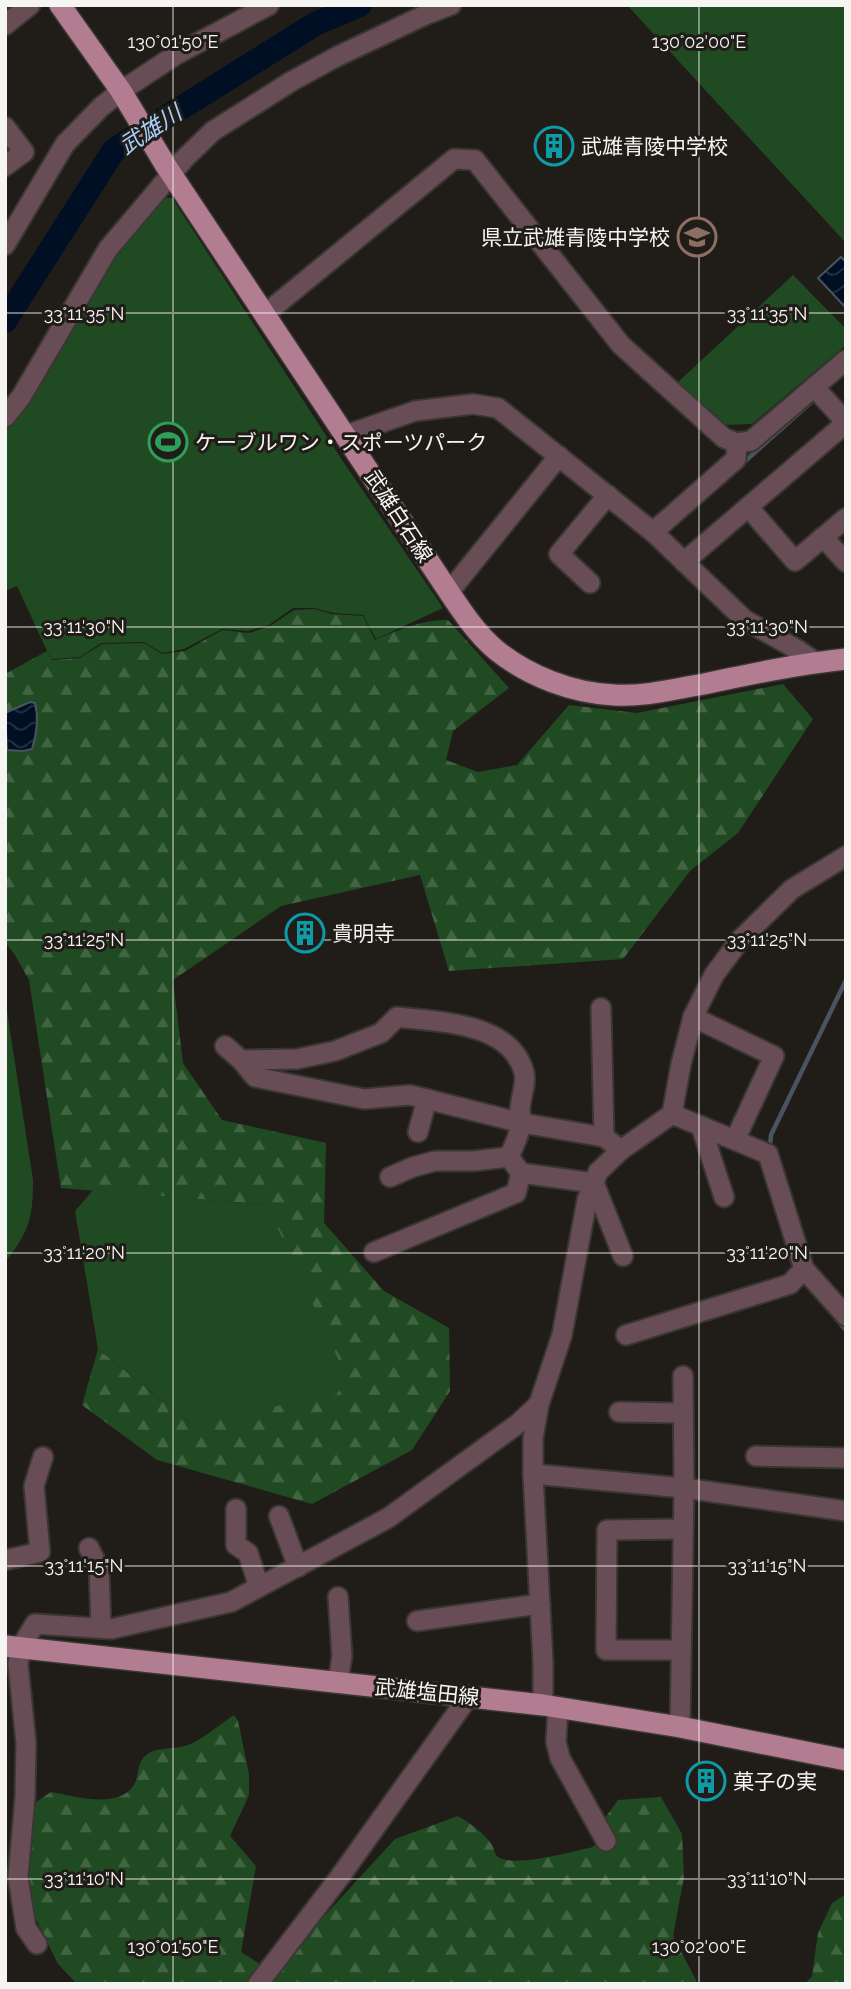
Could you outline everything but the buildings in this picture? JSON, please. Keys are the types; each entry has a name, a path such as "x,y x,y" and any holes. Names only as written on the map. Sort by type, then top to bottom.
{"main road":[{"name":"武雄白石線","path":"60,5 121,91 169,170 449,592 494,648 513,663 555,683 586,692 612,695 648,694 815,662 846,659"},
{"name":"武雄塩田線","path":"13,1647 550,1706 680,1727 846,1760"}],"street":[{"path":"5,25 30,5"},
{"path":"5,245 65,144 101,107 177,54 269,5"},
{"path":"5,417 21,397 108,249 169,170 213,131 292,81 338,56 451,5"},
{"path":"5,127 24,152 5,166"},
{"path":"265,314 454,159 475,160 621,345 724,439 737,443 751,441 819,393 846,360"},
{"path":"684,562 846,423 819,393"},
{"path":"346,435 415,411 473,404 498,408 653,532 745,620 815,662"},
{"path":"653,532 736,458 737,443"},
{"path":"449,592 559,456"},
{"path":"590,583 559,554 608,495"},
{"path":"748,508 795,561 846,518"},
{"path":"823,537 846,562"},
{"path":"606,1842 560,1758 556,1742 543,1662 533,1474 533,1438 539,1404 562,1335 587,1200 598,1172 621,1150 672,1114 693,1017 715,975 740,940 792,889 846,856"},
{"path":"601,1008 604,1137"},
{"path":"241,1060 297,1059 335,1051 380,1033 397,1017 485,1031 503,1041 516,1054 525,1074 520,1111 522,1123 509,1157"},
{"path":"693,1017 774,1056 735,1140"},
{"path":"225,1046 255,1077 364,1098 410,1095 522,1123 604,1137 621,1150"},
{"path":"418,1132 427,1099"},
{"path":"672,1114 768,1154 804,1269 842,1303"},
{"path":"701,1126 724,1198"},
{"path":"509,1157 521,1173 594,1183"},
{"path":"390,1177 435,1161 509,1157"},
{"path":"374,1252 516,1193 521,1173"},
{"path":"594,1183 623,1256"},
{"path":"626,1335 790,1284 804,1269"},
{"path":"680,1727 683,1376"},
{"path":"37,1944 26,1928 18,1877 25,1797 26,1743 18,1664 13,1647 35,1623 111,1629 231,1602 388,1518 519,1423 539,1404"},
{"path":"619,1412 683,1413"},
{"path":"5,1560 40,1552 34,1486 43,1457"},
{"path":"756,1457 846,1458"},
{"path":"533,1474 684,1489 846,1511"},
{"path":"236,1509 236,1545 248,1553 259,1587"},
{"path":"279,1516 298,1567"},
{"path":"681,1650 606,1650 607,1530 683,1529"},
{"path":"89,1548 99,1568 101,1628"},
{"path":"338,1597 342,1656 338,1682"},
{"path":"418,1621 540,1604"},
{"path":"258,1984 339,1878 469,1696"}],"green space":[{"path":"627,5 846,5 846,243"},
{"name":"ケーブルワン・スポーツパーク","path":"163,198 172,198 342,460 443,608 376,639 363,615 293,608 269,625 248,631 222,629 184,649 162,653 144,642 101,643 80,657 52,659 17,586 5,591 5,424 113,255"},
{"path":"793,275 846,329 846,345 752,424 724,425 677,383"},
{"path":"314,609 332,614 363,616 375,640 420,623 448,620 509,688 453,731 446,760 478,772 517,765 569,705 637,713 783,684 813,719 738,833 690,871 623,959 449,971 420,875 281,906 173,980 183,1063 222,1120 326,1143 324,1223 384,1291 449,1328 450,1391 412,1450 312,1504 157,1460 82,1405 98,1349 191,1423 267,1205 61,1188 29,980 5,942 5,674 47,651 52,660 80,658 102,644 144,643 162,654 185,651 222,630 249,633 270,626 294,610"},
{"path":"5,998 33,1180 28,1224 20,1242 5,1262"},
{"path":"93,1190 267,1205 346,1376 337,1394 191,1423 98,1349 75,1211"},
{"path":"234,1715 238,1721 249,1774 249,1795 230,1836 256,1866 241,1952 273,1972 395,1839 458,1816 481,1832 492,1845 496,1855 503,1859 514,1861 542,1858 593,1847 599,1839 605,1818 618,1800 661,1797 682,1834 684,1877 673,1936 698,1984 77,1984 58,1964 33,1913 21,1821 33,1804 51,1792 95,1799 118,1797 127,1793 134,1785 141,1761 146,1755 156,1750 193,1743"},
{"path":"846,1894 846,1984 805,1984 812,1976 818,1933 832,1903"}],"water":[{"path":"841,257 846,262 846,308 818,278"},
{"path":"30,702 35,703 37,715 32,749 7,750 5,713"}],"waterway":[{"name":"武雄川","path":"5,321 114,150 315,24 360,5"},
{"path":"743,463 817,397"},
{"path":"770,1147 771,1135 846,980"},
{"path":"836,1319 846,1330"}],"place":[{"name":"武雄青陵中学校","path":"554,146"},
{"name":"県立武雄青陵中学校","path":"697,237"},
{"name":"ケーブルワン・スポーツパーク","path":"168,442"},
{"name":"貴明寺","path":"305,933"},
{"name":"菓子の実","path":"706,1781"}]}
